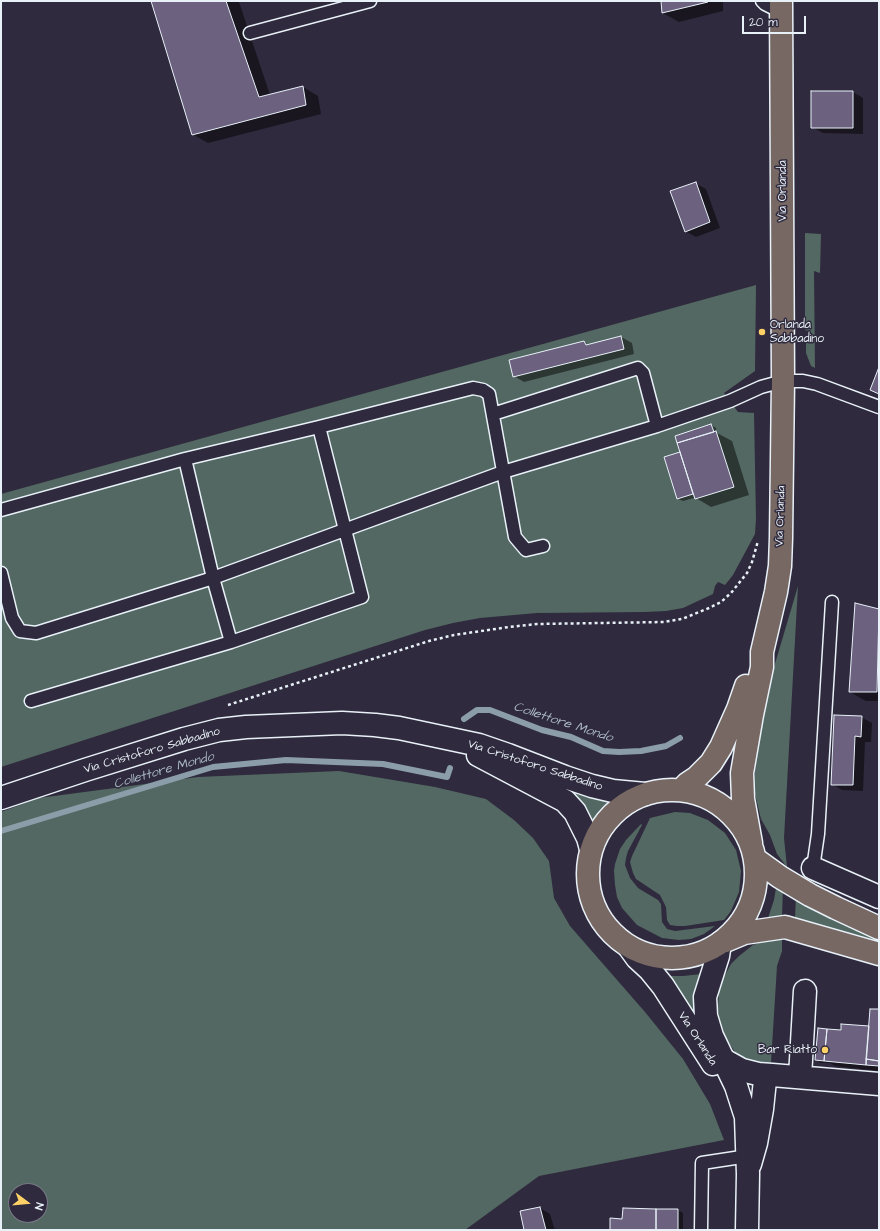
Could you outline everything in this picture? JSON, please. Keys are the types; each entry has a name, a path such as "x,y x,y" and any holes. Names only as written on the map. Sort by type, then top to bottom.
{"main road":[{"name":"Via Orlanda","path":"720,943 733,933 742,920 750,906 755,890 756,880 753,851 743,799 742,773 762,667 762,652 776,592 780,566 783,447 781,6"},
{"name":"Via Orlanda","path":"681,790 711,763 721,747 738,709 768,627"},
{"path":"879,928 810,895 780,877 753,851 744,829 734,816 708,797 693,792 681,790 661,790 631,800 606,821 591,849 588,865 588,881 591,897 597,912 609,930 617,937 629,947 644,953 654,956 675,958 691,956 707,951 720,943 744,933 785,927 879,954"}],"street":[{"name":"Via Cristoforo Sabbadino","path":"1,798 184,739 219,730 246,727 342,723 399,728 486,747 592,786 613,791 646,794"},
{"name":"Via Cristoforo Sabbadino","path":"449,739 565,801 575,812 588,838 591,849"},
{"path":"813,868 879,897"},
{"name":"Via Orlanda","path":"720,943 718,956 707,989 705,1005 706,1016 712,1036 740,1097 746,1117 748,1156 747,1230"},
{"name":"Via Orlanda","path":"629,947 663,986 710,1058 733,1105 748,1156"},
{"path":"800,1077 805,991"},
{"path":"724,1060 742,1070 758,1074 879,1084"},
{"path":"748,1156 756,1143 766,1080 772,1074"}],"lane":[{"path":"250,33 370,1"},
{"path":"762,1 765,4 781,6"},
{"path":"493,414 638,368 643,373 657,426"},
{"path":"1,573 12,618 20,631 36,633 213,578 503,472 657,426 730,401 761,386 783,381 803,381 817,384 879,407"},
{"path":"1,510 185,459 473,388 483,390 489,394 515,537 526,550 543,546"},
{"path":"32,701 231,642 362,597 319,427"},
{"path":"185,459 213,578 231,642"},
{"path":"813,868 818,834 832,602"},
{"path":"701,1230 702,1163 748,1156"}],"path":[{"path":"221,708 429,641 454,636 537,624 658,622 682,619 721,602 736,588 747,574 752,562 759,535"}],"green space":[{"path":"805,233 821,234 820,273 814,271 815,368 811,366 806,353 806,343 809,340 809,331 805,330"},
{"path":"756,285 755,371 724,393 738,412 754,413 755,534 733,575 725,585 718,582 715,586 713,594 683,608 666,611 537,613 480,618 453,623 425,630 1,767 1,494"},
{"path":"798,586 784,838 787,867 777,854 770,835 761,819 754,790 754,779 762,717 769,684"},
{"path":"339,771 435,787 486,799 514,820 533,838 549,861 554,898 570,926 645,1012 683,1059 710,1104 724,1140 539,1176 465,1230 1,1230 1,812 39,798 198,777"},
{"path":"564,786 610,801 592,822"},
{"path":"675,812 690,813 708,820 725,833 736,850 741,871 739,892 731,911 724,920 685,926 670,925 667,920 666,907 660,895 636,879 633,873 630,862 650,818"},
{"path":"641,824 642,825 628,851 626,858 625,865 630,878 638,888 658,900 661,904 662,922 667,929 675,931 715,926 704,934 691,939 679,940 662,938 637,925 622,908 617,897 615,885 615,864 620,849"},
{"path":"777,882 783,886 782,917 768,918 774,900"},
{"path":"796,894 879,937 879,945 839,931 795,919"},
{"path":"771,938 782,939 782,951 777,966 771,1063 750,1064 739,1058 725,1037 719,1021 719,992 723,979 731,964 753,945"},
{"path":"701,974 696,1018 668,976"}],"building":[{"path":"151,1 226,1 259,97 303,86 306,105 192,135"},
{"path":"661,1 708,1 708,2 662,13"},
{"path":"811,91 853,91 853,128 811,128"},
{"path":"696,182 710,222 685,232 670,191"},
{"path":"621,336 624,349 513,377 509,360 584,341 586,345"},
{"path":"879,367 879,394 870,390"},
{"path":"711,424 714,432 677,443 675,436"},
{"path":"716,431 734,487 695,499 677,443"},
{"path":"680,452 693,494 677,499 664,457"},
{"path":"855,603 879,609 877,692 849,692"},
{"path":"834,715 862,716 861,737 855,736 853,785 831,785"},
{"path":"870,1009 879,1009 879,1061 866,1059"},
{"path":"841,1024 869,1026 866,1065 824,1061 827,1029 841,1030"},
{"path":"818,1028 827,1029 824,1061 815,1060"},
{"path":"866,1059 879,1061 879,1066 866,1065"},
{"path":"540,1207 546,1230 524,1230 520,1211"},
{"path":"623,1208 656,1209 656,1230 610,1230 610,1218 622,1219"},
{"path":"656,1209 678,1209 678,1230 656,1230"}],"waterway":[{"name":"Collettore Mondo","path":"464,719 477,710 490,710 542,730 571,737 603,751 641,751 666,746 680,738"},
{"name":"Collettore Mondo","path":"1,831 213,767 286,760 383,764 447,777 450,768"}],"place":[{"name":"Orlanda Sabbadino","path":"762,332"},
{"name":"Bar Riatto","path":"825,1050"}]}
